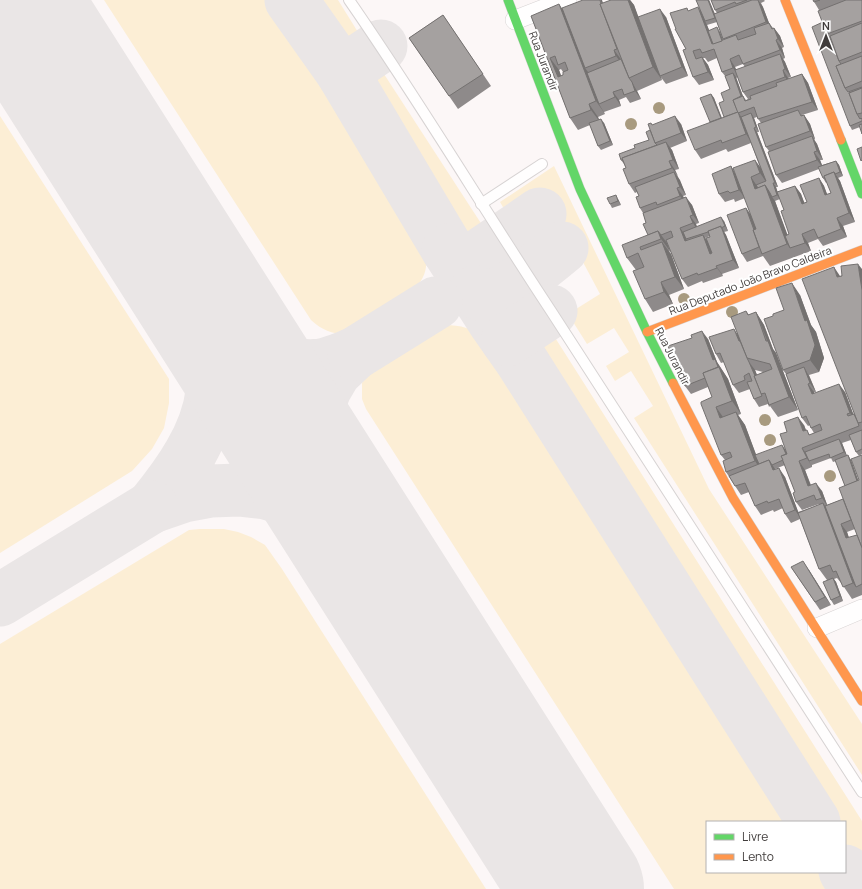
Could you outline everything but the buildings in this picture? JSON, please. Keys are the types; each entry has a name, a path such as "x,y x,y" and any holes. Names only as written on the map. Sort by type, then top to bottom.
{"street":[{"name":"Rua Jurandir","path":"508,0 580,189 647,332 694,425 733,498 862,700"},
{"path":"515,20 567,0"},
{"path":"785,0 862,194"},
{"name":"Rua Deputado João Bravo Caldeira","path":"647,332 862,250"},
{"path":"817,628 862,609"}],"lane":[{"path":"349,0 381,46 481,204 862,792"},
{"path":"481,204 542,164"}],"shaded area":[{"path":"104,0 268,0 409,219 419,238 426,257 426,266 424,275 419,284 410,293 413,297 350,334 329,332 311,320"},
{"path":"311,0 338,0 361,37 361,41 355,50 352,51 341,47"},
{"path":"382,71 486,231 482,241 475,244 464,242 368,93 369,80"},
{"path":"0,116 169,379 169,403 164,428 152,449 132,471 0,553"},
{"path":"554,166 709,489 862,724 862,775 634,418 653,406 631,371 615,381 606,366 629,352 614,328 587,344 568,314 600,294 545,191 507,214 500,202"},
{"path":"496,257 505,260 508,269 505,278 496,281 487,278 484,269 487,260"},
{"path":"519,295 527,298 530,306 527,314 519,317 511,314 508,306 511,298"},
{"path":"445,325 456,326 471,330 483,340 792,821 706,821 706,873 825,873 835,889 674,889 366,409 362,399 362,383 364,376 372,365 422,331"},
{"path":"547,325 862,821 862,872 846,847 846,821 829,821 530,347 535,333 540,328"},
{"path":"224,529 238,532 265,545 282,569 486,889 0,889 0,644 189,530"}],"taxiway":[{"path":"291,0 342,72 448,250 493,320 521,360 813,821"},
{"path":"342,72 381,46"},
{"path":"448,250 461,258 474,259 540,214"},
{"path":"475,292 488,296 499,294 528,275 562,248"},
{"path":"190,278 202,313 211,349 212,392 209,408 198,439 182,467 152,507 184,496 211,491 239,490 266,493 290,500 326,518 383,581"},
{"path":"354,354 436,303"},
{"path":"507,340 551,311"},
{"path":"222,328 256,350 280,361 293,364 307,366 321,365 354,354 335,372 325,389 318,408 313,427 318,480"},
{"path":"0,600 152,507"},
{"path":"846,873 856,889"}],"runway":[{"path":"13,0 578,889"}],"traffic: fast":[{"path":"508,0 580,189 647,332 673,383"},
{"path":"841,140 862,194"}],"traffic: slow":[{"path":"785,0 841,140"},
{"path":"647,332 862,250"},
{"path":"673,383 733,498 862,701"}]}
